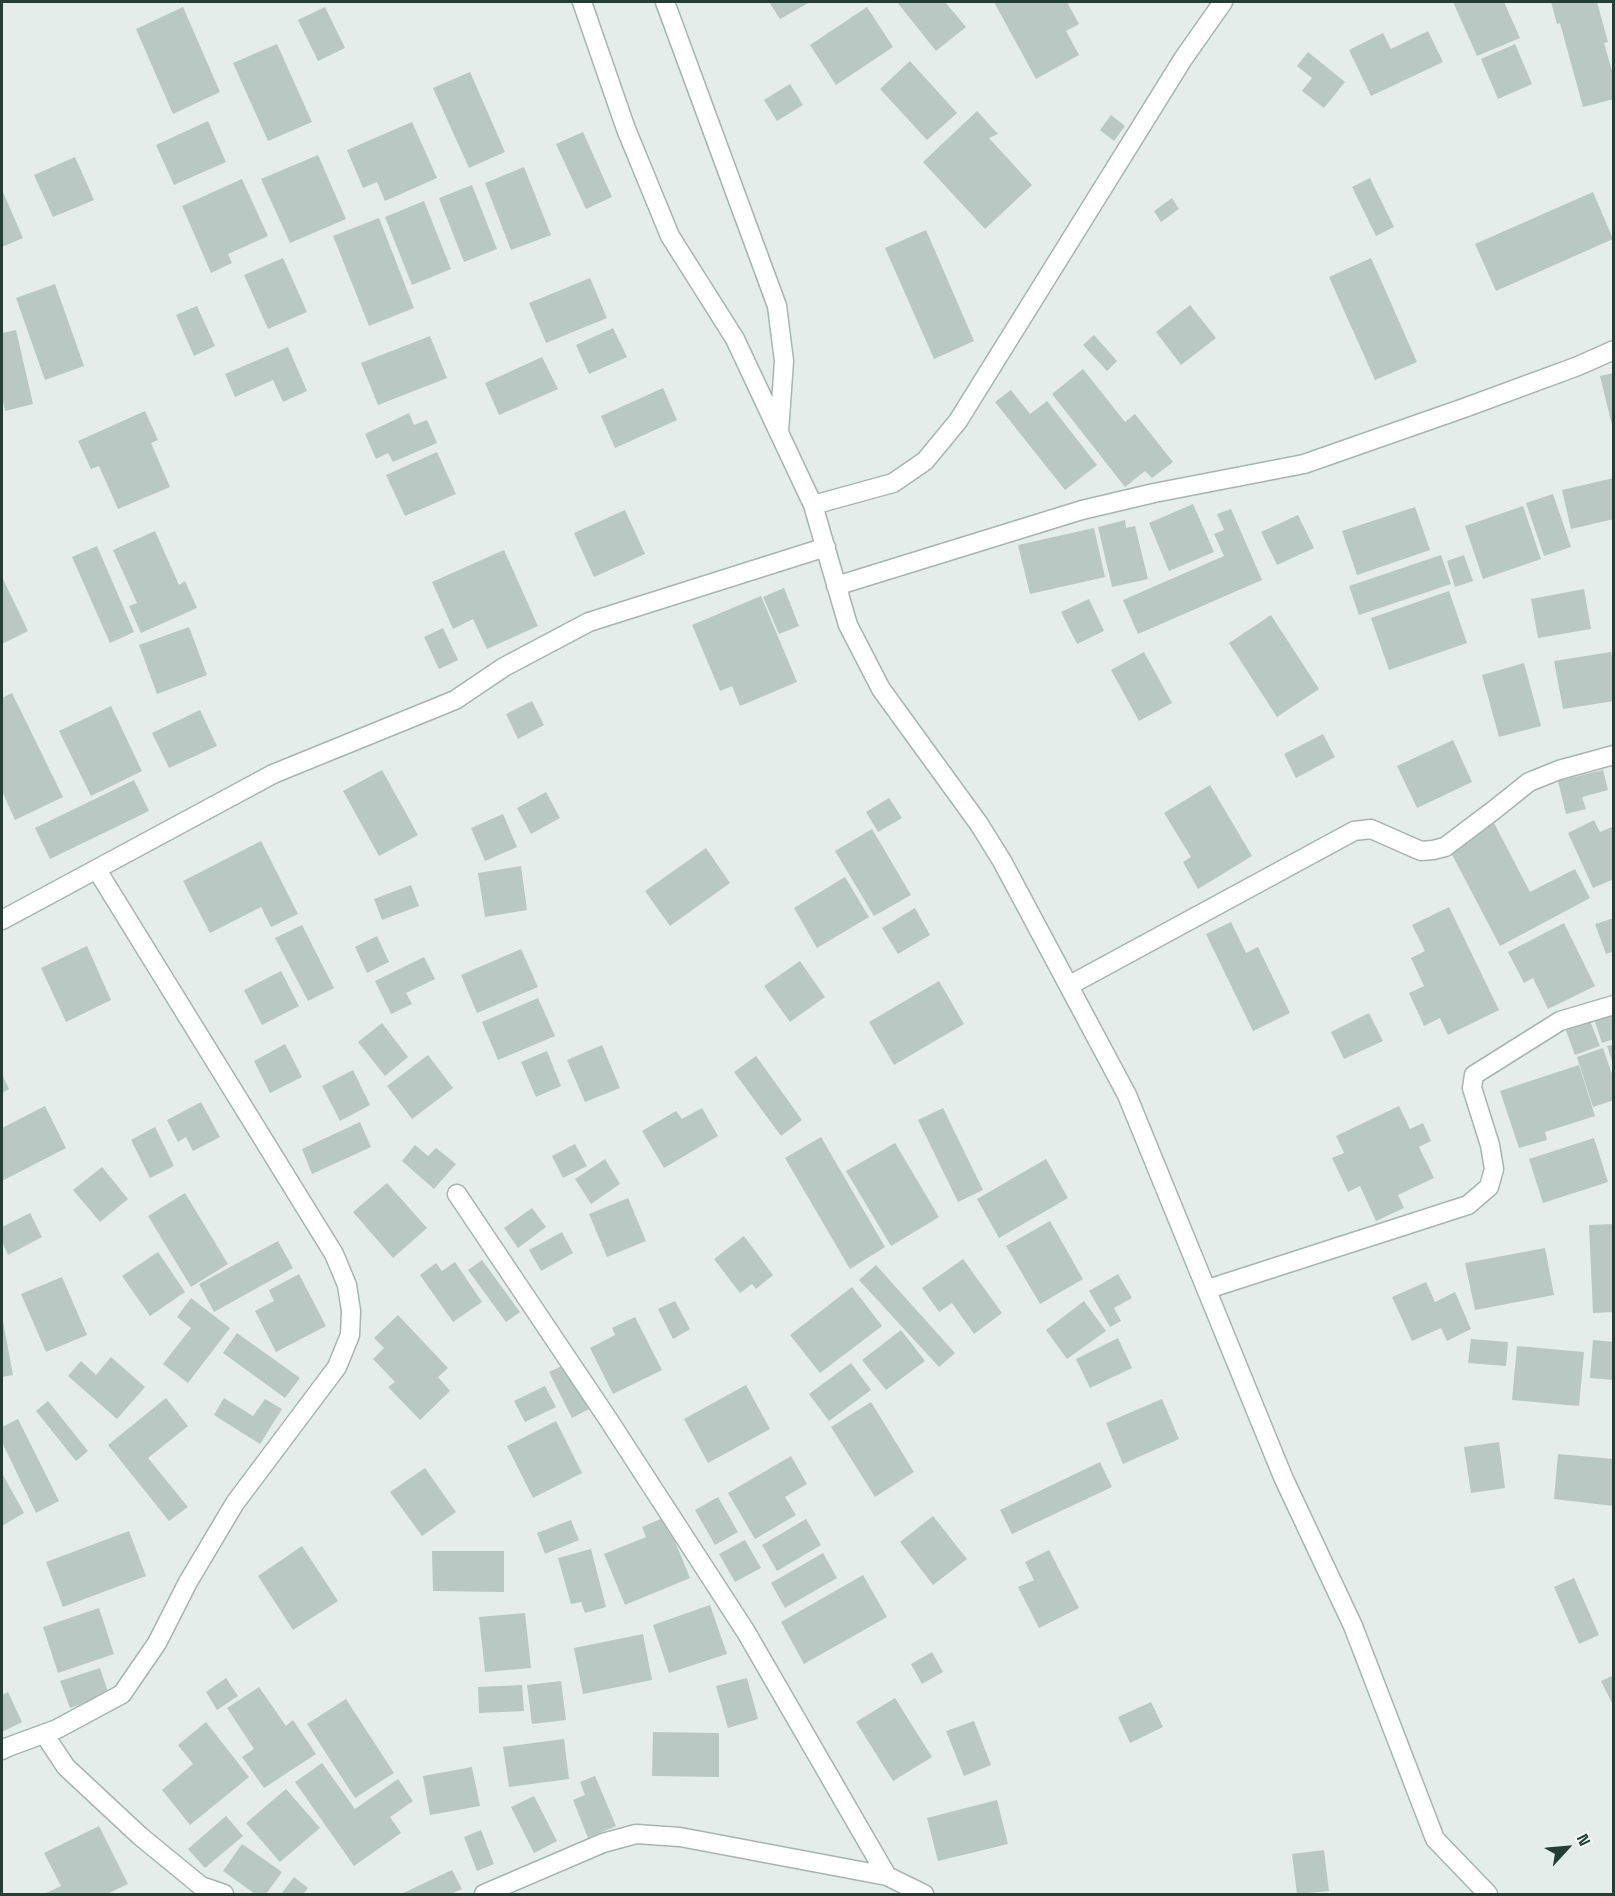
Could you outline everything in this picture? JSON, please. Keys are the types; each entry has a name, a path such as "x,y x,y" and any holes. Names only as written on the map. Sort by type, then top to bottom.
{"street":[{"path":"582,2 626,129 670,236 735,339 813,505 848,625 881,689 979,824 1002,861 1127,1095 1283,1477 1353,1626 1436,1839 1488,1894"},
{"path":"664,2 777,306 784,361 778,432"},
{"path":"813,505 893,483 925,461 958,421 1183,59 1223,2"},
{"path":"836,586 1082,510 1154,493 1304,464 1464,408 1614,351"},
{"path":"2,920 273,774 455,700 504,667 589,622 826,547"},
{"path":"1070,985 1354,831 1371,829 1421,851 1445,847 1529,782 1559,770 1614,755"},
{"path":"2,1750 57,1729 122,1694 157,1643 188,1582 235,1503 337,1367 350,1335 351,1311 347,1285 334,1254 97,870"},
{"path":"1208,1289 1468,1205 1489,1187 1494,1169 1490,1145 1472,1088 1474,1075 1560,1021 1614,1005"},
{"path":"457,1194 608,1419 746,1632 887,1876"},
{"path":"44,1734 66,1767 140,1836 201,1886 224,1894"},
{"path":"484,1894 592,1847 636,1834 680,1837 887,1876 924,1894"}],"building":[{"path":"769,2 810,2 780,19"},
{"path":"897,2 945,2 966,27 936,51"},
{"path":"994,2 1067,2 1079,24 1066,31 1079,55 1036,79"},
{"path":"1453,2 1504,2 1520,38 1477,56"},
{"path":"1551,2 1597,2 1608,42 1604,43 1614,78 1614,99 1583,107 1560,23 1557,24"},
{"path":"183,7 220,92 173,114 136,29"},
{"path":"325,7 345,48 318,61 298,20"},
{"path":"867,7 893,47 836,85 810,45"},
{"path":"1428,31 1443,62 1371,96 1349,50 1383,33 1391,49"},
{"path":"277,44 312,122 268,141 233,63"},
{"path":"1515,44 1532,84 1498,99 1481,59"},
{"path":"1308,52 1345,82 1324,108 1302,91 1312,78 1297,66"},
{"path":"910,61 957,113 927,140 880,89"},
{"path":"470,72 505,152 469,168 433,88"},
{"path":"790,84 803,105 777,121 764,100"},
{"path":"977,111 998,134 989,138 1032,185 985,229 923,162"},
{"path":"1111,115 1125,126 1114,141 1100,130"},
{"path":"208,121 226,162 174,185 156,145"},
{"path":"412,122 437,178 385,201 377,182 363,188 347,150"},
{"path":"583,132 612,197 586,209 556,144"},
{"path":"318,155 346,219 290,243 261,179"},
{"path":"75,157 94,200 53,217 34,175"},
{"path":"524,167 551,235 511,250 485,183"},
{"path":"1370,178 1394,227 1376,236 1352,187"},
{"path":"242,179 268,236 228,254 232,263 211,273 182,206"},
{"path":"472,185 497,249 464,262 439,198"},
{"path":"2,190 23,238 2,247"},
{"path":"1593,192 1613,239 1496,291 1475,244"},
{"path":"1172,198 1179,209 1161,222 1154,211"},
{"path":"424,201 451,269 412,285 385,217"},
{"path":"379,218 414,308 369,326 333,236"},
{"path":"926,230 974,341 934,359 885,248"},
{"path":"283,258 307,312 268,329 244,275"},
{"path":"1371,258 1417,362 1375,380 1329,277"},
{"path":"590,278 607,318 546,343 529,303"},
{"path":"55,284 84,366 45,380 16,298"},
{"path":"1190,305 1216,338 1181,365 1156,332"},
{"path":"197,306 215,346 194,356 176,315"},
{"path":"613,328 627,357 589,374 576,345"},
{"path":"16,330 33,404 5,411 2,402 2,333"},
{"path":"1094,335 1117,361 1107,371 1083,345"},
{"path":"430,336 447,378 378,405 361,363"},
{"path":"288,347 307,391 283,402 273,380 235,397 225,374"},
{"path":"542,357 558,389 499,415 485,383"},
{"path":"1083,369 1125,422 1135,414 1173,462 1152,478 1145,471 1125,487 1052,394"},
{"path":"1614,373 1614,429 1613,429 1600,376"},
{"path":"663,388 677,420 615,448 601,416"},
{"path":"1011,390 1030,414 1047,401 1097,465 1065,490 995,402"},
{"path":"145,411 158,440 151,443 170,487 118,509 99,466 91,469 78,441"},
{"path":"409,413 414,425 427,420 437,443 393,462 388,453 376,459 365,434"},
{"path":"437,452 456,494 405,516 386,475"},
{"path":"1614,478 1614,519 1571,529 1562,490"},
{"path":"1553,494 1571,547 1544,556 1526,503"},
{"path":"1193,504 1214,552 1169,571 1149,523"},
{"path":"1523,506 1541,559 1483,579 1465,526"},
{"path":"1415,507 1430,550 1357,575 1342,531"},
{"path":"1231,509 1262,580 1138,634 1123,600 1224,556 1214,534 1224,530 1217,514"},
{"path":"625,510 645,554 594,577 574,533"},
{"path":"1298,515 1314,548 1277,565 1261,532"},
{"path":"1125,520 1126,528 1135,526 1148,579 1112,587 1098,527"},
{"path":"1094,528 1105,577 1030,594 1018,545"},
{"path":"155,531 179,585 185,581 197,608 141,633 129,606 137,603 113,550"},
{"path":"97,546 134,632 110,643 72,557"},
{"path":"504,550 538,626 487,649 473,619 453,629 432,582"},
{"path":"1441,555 1451,584 1359,615 1349,586"},
{"path":"1464,555 1473,581 1455,587 1447,561"},
{"path":"2,577 28,631 2,644"},
{"path":"784,588 799,626 779,634 763,597"},
{"path":"1584,589 1591,629 1538,638 1531,599"},
{"path":"1449,591 1467,643 1389,670 1371,618"},
{"path":"761,596 797,682 740,706 732,686 720,691 692,625"},
{"path":"1089,599 1104,631 1077,644 1061,612"},
{"path":"1271,615 1319,689 1277,717 1229,643"},
{"path":"189,627 207,675 157,694 139,645"},
{"path":"443,628 458,660 439,669 424,637"},
{"path":"1144,652 1172,703 1139,721 1111,670"},
{"path":"1611,652 1614,665 1614,701 1563,709 1554,661"},
{"path":"1524,663 1541,726 1499,737 1482,675"},
{"path":"12,693 63,797 15,820 2,791 2,698"},
{"path":"532,701 544,725 518,739 506,714"},
{"path":"111,706 142,771 91,796 59,731"},
{"path":"200,710 217,746 169,768 152,733"},
{"path":"1323,734 1335,757 1296,778 1284,754"},
{"path":"1453,740 1472,782 1417,808 1397,766"},
{"path":"382,770 418,835 379,856 343,791"},
{"path":"1603,770 1608,790 1582,797 1586,809 1566,814 1558,781"},
{"path":"134,780 149,811 50,859 35,828"},
{"path":"1210,785 1252,856 1198,889 1183,862 1191,857 1164,813"},
{"path":"546,792 560,818 531,834 517,808"},
{"path":"889,798 902,818 878,832 866,812"},
{"path":"503,814 517,847 485,861 471,828"},
{"path":"1594,820 1600,832 1614,826 1614,879 1593,888 1568,833"},
{"path":"1493,821 1530,892 1575,869 1590,898 1500,946 1447,845"},
{"path":"872,829 911,895 874,916 835,851"},
{"path":"261,841 298,914 271,927 261,907 210,933 183,881"},
{"path":"706,848 730,883 670,926 645,891"},
{"path":"521,866 527,910 485,917 478,873"},
{"path":"845,877 869,917 817,948 794,908"},
{"path":"411,885 419,906 382,920 374,899"},
{"path":"1449,907 1499,1010 1448,1035 1440,1018 1424,1026 1409,993 1424,986 1411,958 1425,951 1412,925"},
{"path":"915,908 930,935 898,954 882,928"},
{"path":"1614,918 1614,951 1606,954 1595,924"},
{"path":"1231,922 1246,953 1258,947 1290,1013 1253,1031 1206,934"},
{"path":"1564,923 1595,986 1548,1009 1533,978 1524,983 1508,952"},
{"path":"302,925 334,988 308,1001 275,938"},
{"path":"377,936 389,962 367,973 355,947"},
{"path":"87,946 111,1000 66,1022 41,968"},
{"path":"521,949 538,987 477,1013 461,975"},
{"path":"424,957 435,979 406,993 412,1004 391,1014 375,981"},
{"path":"800,961 825,997 790,1022 764,986"},
{"path":"281,971 299,1006 262,1025 244,990"},
{"path":"939,981 964,1024 894,1065 869,1022"},
{"path":"538,998 555,1036 498,1060 482,1022"},
{"path":"1614,1009 1614,1039 1602,1043 1593,1016"},
{"path":"1369,1013 1383,1041 1344,1059 1331,1032"},
{"path":"1588,1016 1600,1046 1575,1055 1564,1025"},
{"path":"382,1023 408,1057 385,1076 358,1042"},
{"path":"285,1044 302,1077 270,1093 254,1061"},
{"path":"1614,1044 1614,1064 1613,1064 1607,1046"},
{"path":"602,1045 620,1088 585,1102 567,1060"},
{"path":"1603,1048 1614,1080 1614,1100 1593,1107 1577,1057"},
{"path":"547,1051 561,1086 536,1097 521,1062"},
{"path":"428,1055 453,1088 412,1119 387,1086"},
{"path":"756,1056 802,1120 781,1136 734,1072"},
{"path":"1579,1065 1595,1116 1545,1132 1547,1140 1519,1148 1500,1091"},
{"path":"353,1070 370,1105 340,1121 322,1086"},
{"path":"2,1074 9,1089 2,1093"},
{"path":"201,1102 220,1137 193,1151 186,1137 178,1142 167,1120"},
{"path":"45,1106 66,1148 2,1181 2,1128"},
{"path":"1399,1106 1410,1129 1423,1123 1431,1141 1419,1147 1434,1178 1398,1195 1404,1208 1376,1221 1360,1186 1348,1192 1332,1158 1344,1153 1336,1136"},
{"path":"702,1108 718,1136 664,1168 642,1131 676,1111 682,1119"},
{"path":"943,1108 983,1190 958,1202 918,1120"},
{"path":"360,1122 371,1147 312,1174 302,1149"},
{"path":"155,1127 174,1166 150,1178 131,1140"},
{"path":"821,1137 885,1247 850,1269 785,1158"},
{"path":"1594,1138 1608,1182 1543,1203 1529,1159"},
{"path":"895,1143 939,1217 891,1246 846,1171"},
{"path":"575,1144 587,1166 563,1178 552,1156"},
{"path":"415,1145 428,1156 436,1148 456,1164 434,1189 402,1161"},
{"path":"605,1159 620,1184 591,1204 575,1179"},
{"path":"1046,1159 1068,1198 999,1238 977,1199"},
{"path":"102,1167 128,1199 100,1222 73,1190"},
{"path":"387,1183 427,1228 393,1258 353,1212"},
{"path":"185,1193 228,1264 191,1287 148,1216"},
{"path":"628,1198 646,1241 607,1257 589,1214"},
{"path":"532,1208 546,1227 518,1248 504,1228"},
{"path":"30,1213 42,1237 8,1255 2,1241 2,1227"},
{"path":"1050,1221 1083,1279 1040,1304 1006,1246"},
{"path":"1614,1224 1614,1312 1593,1313 1589,1225"},
{"path":"562,1232 573,1253 541,1271 529,1250"},
{"path":"744,1236 773,1275 756,1289 752,1284 740,1293 714,1259"},
{"path":"278,1241 293,1268 214,1312 199,1284"},
{"path":"1545,1248 1554,1295 1475,1310 1465,1263"},
{"path":"158,1252 185,1292 150,1316 122,1276"},
{"path":"963,1259 1002,1313 974,1334 952,1303 939,1312 922,1288"},
{"path":"482,1260 520,1312 506,1322 468,1270"},
{"path":"455,1262 482,1302 453,1322 420,1275 436,1263 442,1271"},
{"path":"876,1265 955,1353 939,1367 859,1280"},
{"path":"299,1274 326,1326 276,1352 255,1311 274,1301 269,1290"},
{"path":"1118,1274 1132,1298 1114,1308 1121,1321 1110,1327 1089,1291"},
{"path":"62,1277 87,1335 46,1352 21,1294"},
{"path":"1426,1282 1435,1302 1455,1292 1471,1329 1447,1341 1441,1328 1412,1341 1392,1297"},
{"path":"852,1287 882,1326 820,1373 790,1335"},
{"path":"191,1298 230,1328 188,1383 163,1364 191,1328 177,1317"},
{"path":"675,1301 690,1329 673,1339 658,1309"},
{"path":"1084,1301 1106,1331 1067,1359 1046,1330"},
{"path":"398,1315 448,1368 438,1377 450,1391 420,1420 388,1387 395,1382 373,1359 384,1348 374,1338"},
{"path":"2,1316 13,1375 2,1377"},
{"path":"635,1317 662,1370 613,1394 590,1348 615,1335 612,1328"},
{"path":"901,1330 925,1361 886,1390 862,1360"},
{"path":"237,1333 300,1378 285,1398 223,1353"},
{"path":"1118,1338 1132,1368 1090,1388 1076,1359"},
{"path":"1471,1339 1508,1342 1506,1366 1468,1363"},
{"path":"1593,1340 1614,1342 1614,1380 1590,1378"},
{"path":"1517,1346 1584,1352 1579,1406 1512,1400"},
{"path":"111,1357 145,1387 117,1419 68,1376 81,1361 96,1375"},
{"path":"851,1363 871,1390 829,1421 809,1394"},
{"path":"566,1364 589,1409 572,1418 549,1372"},
{"path":"746,1385 770,1429 708,1463 684,1419"},
{"path":"545,1386 556,1407 525,1422 514,1401"},
{"path":"166,1398 188,1426 148,1458 188,1507 169,1521 108,1445"},
{"path":"224,1398 253,1416 265,1399 282,1409 260,1444 214,1415"},
{"path":"1162,1399 1179,1439 1123,1464 1106,1423"},
{"path":"48,1401 88,1451 76,1461 36,1411"},
{"path":"871,1402 914,1472 875,1497 831,1427"},
{"path":"18,1419 59,1501 36,1513 2,1442 2,1427"},
{"path":"556,1421 582,1473 533,1498 507,1446"},
{"path":"1499,1442 1505,1488 1471,1493 1464,1447"},
{"path":"1558,1454 1614,1459 1614,1506 1554,1499"},
{"path":"791,1456 807,1484 785,1497 796,1515 755,1539 728,1493"},
{"path":"1100,1462 1112,1487 1012,1534 1000,1510"},
{"path":"425,1468 456,1512 422,1536 390,1492"},
{"path":"2,1473 24,1513 2,1526"},
{"path":"718,1497 738,1532 715,1545 695,1510"},
{"path":"933,1516 967,1559 933,1585 900,1542"},
{"path":"665,1517 690,1578 625,1605 604,1554 646,1537 642,1527"},
{"path":"806,1519 821,1545 777,1571 762,1545"},
{"path":"571,1520 579,1540 545,1554 537,1533"},
{"path":"129,1531 146,1576 63,1607 46,1562"},
{"path":"745,1540 761,1568 735,1582 719,1554"},
{"path":"302,1546 338,1601 293,1630 258,1576"},
{"path":"591,1549 606,1607 585,1613 581,1602 571,1604 558,1558"},
{"path":"1049,1550 1079,1608 1039,1628 1018,1587 1034,1580 1025,1562"},
{"path":"432,1551 504,1551 504,1592 433,1591"},
{"path":"823,1553 837,1578 785,1608 771,1583"},
{"path":"863,1575 887,1617 804,1664 781,1622"},
{"path":"1574,1578 1599,1635 1579,1644 1554,1587"},
{"path":"710,1605 727,1654 669,1673 653,1625"},
{"path":"99,1608 114,1654 58,1673 43,1627"},
{"path":"525,1613 531,1668 485,1672 479,1617"},
{"path":"643,1634 652,1680 583,1694 574,1648"},
{"path":"932,1652 943,1672 922,1684 911,1664"},
{"path":"100,1668 109,1695 70,1708 60,1681"},
{"path":"1614,1675 1614,1707 1601,1681"},
{"path":"226,1678 238,1696 217,1710 206,1692"},
{"path":"747,1678 758,1719 728,1728 716,1686"},
{"path":"561,1681 566,1720 532,1724 527,1685"},
{"path":"522,1685 524,1711 479,1713 478,1687"},
{"path":"259,1687 286,1726 293,1720 316,1754 264,1788 242,1757 254,1749 227,1708"},
{"path":"8,1692 22,1722 2,1732 2,1695"},
{"path":"895,1698 932,1757 893,1781 856,1722"},
{"path":"346,1699 394,1773 355,1798 307,1724"},
{"path":"1151,1702 1163,1727 1130,1743 1118,1717"},
{"path":"974,1721 991,1765 964,1776 946,1731"},
{"path":"206,1722 249,1777 190,1825 162,1790 193,1764 178,1745"},
{"path":"653,1732 719,1733 719,1777 652,1776"},
{"path":"564,1739 569,1779 509,1787 503,1747"},
{"path":"322,1763 355,1809 398,1779 413,1801 390,1817 401,1833 354,1866 295,1782"},
{"path":"472,1767 480,1806 430,1815 423,1776"},
{"path":"595,1776 616,1826 588,1838 573,1800 585,1795 580,1782"},
{"path":"286,1789 320,1828 280,1862 246,1823"},
{"path":"534,1796 557,1841 534,1853 511,1807"},
{"path":"997,1800 1008,1844 938,1861 927,1818"},
{"path":"226,1816 243,1836 205,1868 188,1849"},
{"path":"99,1826 128,1884 107,1894 44,1894 61,1886 44,1853"},
{"path":"481,1830 494,1864 477,1871 464,1837"},
{"path":"242,1844 282,1872 266,1894 255,1894 223,1871"},
{"path":"1324,1850 1329,1891 1297,1894 1292,1854"},
{"path":"452,1870 462,1889 451,1894 401,1894"},
{"path":"294,1877 308,1888 303,1894 281,1894"}]}
